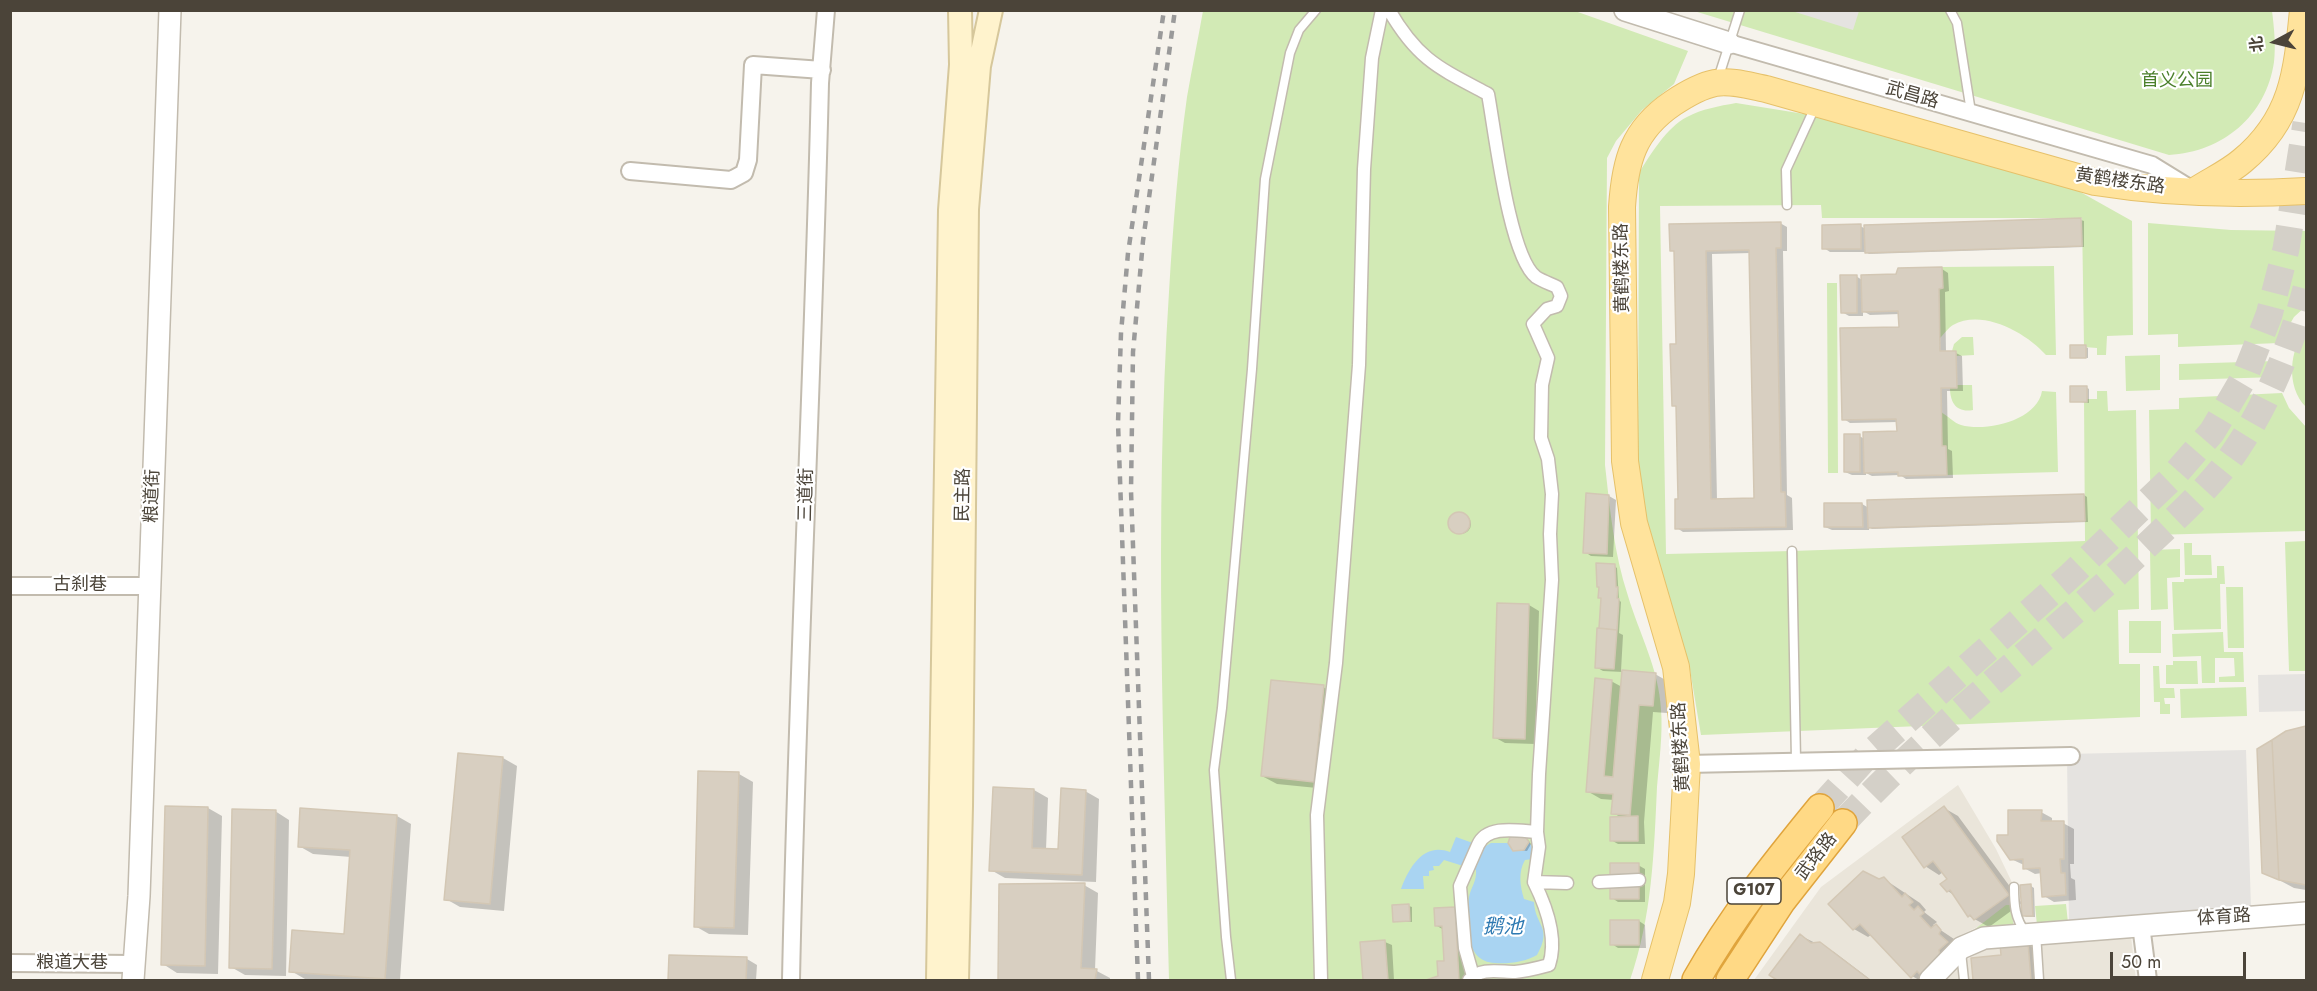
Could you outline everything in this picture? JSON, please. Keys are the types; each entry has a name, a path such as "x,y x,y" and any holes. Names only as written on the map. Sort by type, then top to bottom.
{"highway":[{"name":"武珞路","path":"1696,981 1711,954 1763,877 1820,807"},
{"name":"武珞路","path":"1730,981 1781,902 1843,823"}],"main road":[{"name":"民主路","path":"938,981 950,222 961,65 960,10"},
{"name":"民主路","path":"957,981 962,770 967,209 979,66 991,11"},
{"path":"2195,191 2240,163 2277,125 2288,100 2299,56 2305,12"},
{"name":"黄鹤楼东路","path":"1655,981 1677,903 1681,873 1686,764 1676,667 1634,523 1624,461 1622,207 1624,175 1631,151 1644,128 1660,112 1698,89 1717,83 1738,84 1766,89 2095,182 2195,191 2307,191"}],"street":[{"name":"粮道街","path":"134,972 170,10"},
{"name":"三道街","path":"791,981 795,775 805,573 820,83 826,10"},
{"path":"984,10 991,11"},
{"path":"1321,981 1317,815 1336,663 1359,365 1364,169 1372,58 1382,10"},
{"path":"1389,10 1414,48 1437,67 1488,94 1510,220 1519,251 1535,276 1557,287 1561,296 1557,306 1547,309 1533,324 1548,358 1542,385 1540,438 1548,459 1552,494 1550,534 1552,580 1537,832 1539,847 1534,882 1545,904 1553,952 1549,964 1517,976 1485,971 1471,978 1465,948 1460,886 1480,839 1491,832 1537,832"},
{"name":"武昌路","path":"1625,10 1729,43 2152,165 2195,191"},
{"path":"630,171 731,180 744,173 748,160 753,66 822,70"},
{"name":"古刹巷","path":"10,586 150,586"},
{"path":"1686,764 2072,756"},
{"path":"1599,882 1639,879"},
{"path":"1534,882 1567,883"},
{"name":"体育路","path":"1961,948 1984,938 2031,933 2307,913"},
{"path":"2142,925 2148,981"},
{"path":"1930,981 1961,948"},
{"name":"粮道大巷","path":"10,963 134,972"}],"lane":[{"path":"1231,981 1214,770 1222,708 1252,369 1265,179 1290,53 1299,30 1316,10"},
{"path":"1717,83 1740,10"},
{"path":"1950,10 1957,23 1971,112"},
{"path":"1787,205 1786,170 1816,103"},
{"path":"1791,552 1796,760"},
{"path":"2014,887 2014,908 2018,923 2031,933 2039,981"},
{"path":"1961,948 1964,981"}],"shaded area":[{"path":"1859,10 1853,30 1792,11"},
{"path":"2306,674 2306,711 2259,712 2258,675"},
{"path":"2246,750 2251,908 2069,926 2067,754"},
{"path":"1958,785 1996,849 2018,895 2004,914 1961,935 1917,980 1754,980 1821,887"},
{"path":"2131,936 2136,980 1939,980 1947,972 1996,941"}],"green space":[{"path":"1203,11 1575,11 1688,51 1674,84 1642,110 1616,141 1607,158 1605,465 1619,564 1657,680 1661,719 1651,885 1643,933 1630,980 1169,980 1161,550 1164,378 1172,243 1181,145 1187,97"},
{"name":"首义公园","path":"1694,11 2272,11 2275,56 2262,99 2239,128 2207,147 2169,155"},
{"path":"1736,103 1823,117 2075,189 2132,221 2133,335 2107,336 2106,355 2097,355 2097,348 2084,347 2082,218 1822,218 1821,205 1660,206 1666,554 2085,541 2084,399 2097,399 2097,391 2107,391 2108,411 2136,410 2139,609 2118,610 2119,664 2140,664 2140,717 1701,735 1689,664 1642,511 1638,464 1639,173 1673,127 1693,114"},
{"path":"2148,223 2231,230 2306,231 2306,306 2294,317 2279,343 2178,347 2178,334 2148,335"},
{"path":"2054,266 2056,355 2046,355 2028,339 2003,325 1977,319 1951,326 1940,338 1939,289 1943,288 1942,267"},
{"path":"1827,283 1837,283 1838,473 1828,473"},
{"path":"2306,328 2306,407 2295,389 2292,368 2296,346"},
{"path":"1962,337 1973,337 1974,355 1956,356 1956,351 1952,351 1954,344"},
{"path":"2160,355 2160,390 2126,391 2125,356"},
{"path":"2276,361 2277,377 2179,380 2179,364"},
{"path":"1957,385 1972,385 1973,410 1967,411 1955,406 1950,388 1957,388"},
{"path":"2042,391 2056,392 2058,472 1947,475 1946,447 1942,446 1941,412 1961,425 1984,427 1996,425 2021,417 2031,410"},
{"path":"2282,393 2289,408 2306,427 2306,531 2151,535 2149,410 2179,409 2179,398"},
{"path":"2306,541 2306,671 2289,671 2285,542"},
{"path":"2184,543 2192,543 2192,555 2211,555 2212,575 2185,575"},
{"path":"2180,549 2180,577 2167,578 2168,609 2151,610 2150,550"},
{"path":"2217,566 2224,566 2225,584 2220,584 2221,629 2174,630 2172,582 2184,582 2184,579 2217,578"},
{"path":"2226,587 2243,587 2244,648 2228,648"},
{"path":"2129,621 2161,621 2161,653 2129,653"},
{"path":"2223,632 2224,652 2243,652 2244,682 2219,682 2219,677 2235,676 2234,658 2215,658 2215,683 2202,683 2201,656 2173,657 2172,634"},
{"path":"2173,661 2197,661 2198,684 2166,684 2166,665 2173,665"},
{"path":"2153,666 2159,666 2160,688 2174,688 2175,698 2164,698 2165,704 2170,704 2170,714 2160,714 2160,702 2154,702"},
{"path":"2246,687 2247,716 2181,718 2180,689"},
{"path":"2066,904 2068,923 2037,925 2035,906"},
{"path":"2006,905 2010,905 2014,927 1976,933 1975,929"}],"water":[{"name":"鹅池","path":"1456,837 1484,847 1491,843 1508,843 1513,851 1524,850 1529,842 1534,850 1533,859 1525,860 1521,869 1521,884 1524,899 1534,902 1542,927 1542,946 1537,955 1511,963 1485,961 1477,956 1469,939 1467,917 1476,870 1444,860 1439,866 1433,866 1434,870 1429,871 1429,876 1423,876 1424,889 1401,889 1408,873 1419,858 1432,850 1450,852"}],"building":[{"path":"2081,218 2082,246 1865,253 1864,225"},
{"path":"1781,222 1781,248 1776,248 1781,492 1785,492 1786,527 1675,529 1675,499 1678,499 1676,406 1672,406 1670,344 1676,344 1674,251 1670,251 1669,224","holes":["1749,250 1754,498 1711,499 1706,251"]},
{"path":"1861,224 1861,249 1822,249 1822,225"},
{"path":"1942,267 1943,288 1939,289 1940,351 1956,351 1957,388 1941,388 1942,446 1946,446 1947,475 1898,476 1898,472 1864,473 1863,432 1897,431 1896,419 1842,420 1840,328 1899,327 1898,311 1862,312 1861,275 1896,274 1898,268"},
{"path":"1840,275 1857,275 1857,313 1841,313"},
{"path":"2070,345 2086,345 2086,358 2070,358"},
{"path":"2070,386 2087,386 2087,402 2070,402"},
{"path":"1844,434 1860,434 1860,472 1844,472"},
{"path":"1586,493 1609,495 1607,554 1583,553"},
{"path":"2084,494 2085,521 1868,528 1867,500"},
{"path":"1824,503 1862,503 1863,527 1824,527"},
{"path":"1459,512 1467,515 1470,523 1467,531 1459,534 1451,531 1448,523 1451,515"},
{"path":"1596,563 1615,564 1617,598 1619,599 1617,630 1599,628 1601,598 1598,598"},
{"path":"1497,603 1529,604 1525,739 1493,738"},
{"path":"1597,628 1617,630 1614,669 1595,668"},
{"path":"1622,670 1656,673 1653,706 1639,705 1630,815 1611,814 1613,794 1586,792 1595,678 1612,680 1604,776 1613,777"},
{"path":"1271,680 1324,685 1314,782 1261,776"},
{"path":"2306,726 2306,885 2279,880 2272,740 2286,731"},
{"path":"2272,740 2279,880 2262,873 2257,749"},
{"path":"458,753 503,757 490,904 444,900"},
{"path":"698,771 739,772 734,928 694,927"},
{"path":"993,787 1034,789 1032,848 1058,849 1061,788 1086,790 1082,875 989,871"},
{"path":"165,806 208,807 205,966 161,965"},
{"path":"1944,806 2009,895 1974,920 1970,915 1968,917 1950,890 1947,892 1940,884 1947,879 1933,861 1924,868 1902,837"},
{"path":"300,808 397,815 385,979 289,972 292,930 344,934 350,850 298,847"},
{"path":"232,809 276,810 272,969 229,968"},
{"path":"2008,810 2042,810 2041,821 2064,821 2064,859 2060,859 2061,873 2065,873 2066,895 2042,897 2040,868 2023,869 2023,859 2010,860 1997,841 1997,835 2008,835"},
{"path":"1638,816 1638,841 1610,841 1610,817"},
{"path":"1522,832 1529,842 1524,850 1513,851 1508,843 1511,834"},
{"path":"1610,863 1639,863 1639,899 1610,899"},
{"path":"1863,871 1879,879 1884,877 1902,897 1905,893 1913,902 1909,905 1914,910 1918,906 1924,913 1920,916 1931,928 1936,924 1941,930 1939,934 1948,942 1939,950 1940,958 1921,976 1917,971 1911,978 1860,924 1853,930 1828,904"},
{"path":"1085,883 1081,968 1097,969 1095,980 998,980 999,884"},
{"path":"2031,884 2033,916 2022,916 2020,885"},
{"path":"1409,904 1410,921 1393,922 1392,905"},
{"path":"1455,907 1459,980 1426,980 1438,976 1437,961 1444,961 1442,926 1435,926 1434,908"},
{"path":"1610,920 1639,920 1639,945 1610,945"},
{"path":"1800,934 1811,943 1820,942 1870,980 1777,980 1769,975"},
{"path":"1385,940 1388,980 1363,980 1360,942"},
{"path":"2028,942 2031,980 1973,980 1971,958 2001,955 2000,944"},
{"path":"669,955 747,957 746,980 668,980"}],"tunnel":[{"path":"1820,808 1867,756 2071,575 2170,480 2212,432 2245,376 2269,315 2286,249 2306,123"},
{"path":"1843,823 1914,752 2139,553 2192,503 2217,475 2249,429 2270,391 2294,331 2306,289"}],"railway":[{"path":"1138,980 1118,423 1121,333 1128,253 1164,10"},
{"path":"1149,980 1131,491 1133,352 1143,241 1175,10"}]}
